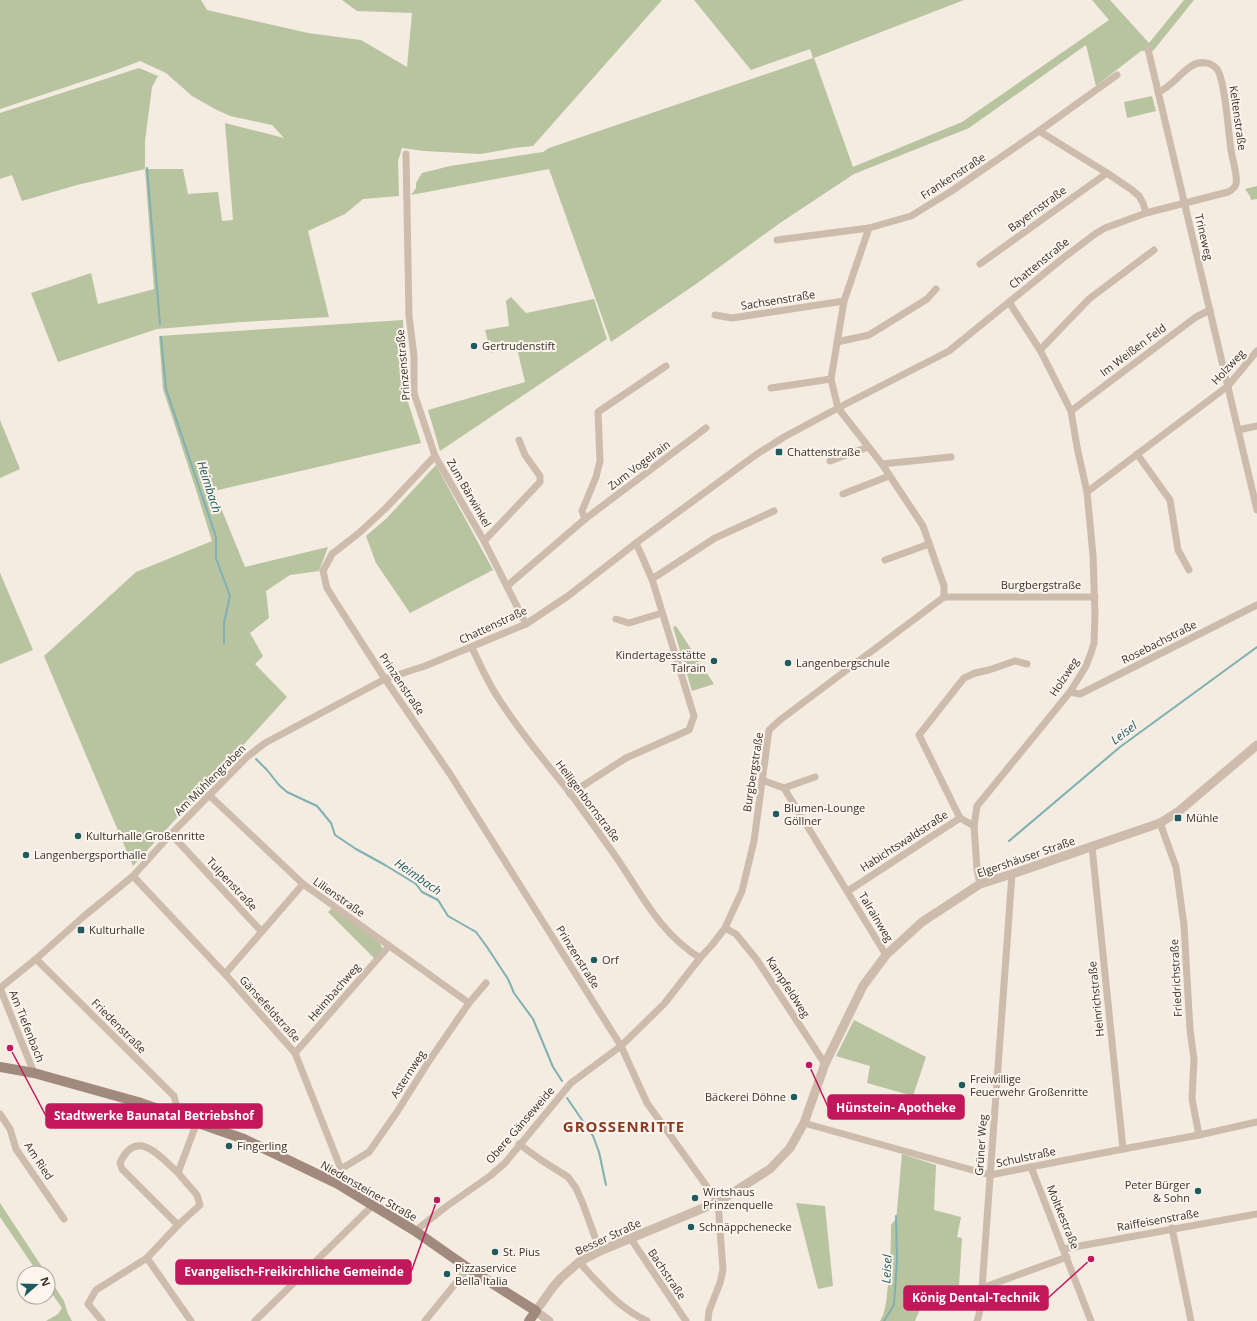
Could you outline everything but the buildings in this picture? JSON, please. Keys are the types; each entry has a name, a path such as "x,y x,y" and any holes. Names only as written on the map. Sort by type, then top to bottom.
{"main road":[{"name":"Niedensteiner Straße","path":"0,1067 34,1073 117,1095 173,1113 244,1139 338,1184 415,1231 468,1268 536,1311"},
{"name":"Besser Straße","path":"529,1321 536,1311"}],"street":[{"name":"Trineweg","path":"1148,50 1238,430 1256,498 1257,510"},
{"name":"Keltenstraße","path":"1158,92 1167,88 1189,68 1196,64 1206,62 1217,69 1220,75 1228,117 1236,184 1234,189 1228,192 1185,204"},
{"name":"Frankenstraße","path":"777,240 869,228 911,216 950,192 1117,75"},
{"path":"1039,131 1107,172 1138,196 1143,203 1146,213"},
{"name":"Prinzenstraße","path":"406,154 409,316 414,356 414,393 435,456 386,508 359,533 332,554 323,570 327,588 385,679 450,774 621,1046 646,1103 718,1202"},
{"name":"Bayernstraße","path":"980,264 1107,172"},
{"name":"Chattenstraße","path":"385,679 472,648 526,624 568,596 636,543 758,454 784,437 948,351 1095,234 1105,228 1146,213 1185,204"},
{"path":"869,228 844,301 831,379 838,408 882,464 923,526 944,586 944,596"},
{"path":"1040,350 1089,299 1154,250"},
{"path":"837,342 869,335 927,299 936,288"},
{"name":"Sachsenstraße","path":"715,315 732,318 844,301"},
{"path":"1009,302 1040,350 1071,411 1087,492"},
{"name":"Im Weißen Feld","path":"1071,411 1196,317 1210,310"},
{"name":"Holzweg","path":"980,884 977,869 974,826 977,806 1070,692 1086,666 1094,643 1096,628 1095,597 1087,492 1228,386 1257,351"},
{"name":"Zum Vogelrain","path":"585,519 582,511 596,477 600,461 598,412 666,366"},
{"path":"771,388 831,379"},
{"path":"1238,430 1257,426"},
{"name":"Zum Vogelrain","path":"507,586 585,519 706,428"},
{"name":"Zum Bärwinkel","path":"484,541 540,482 540,476 525,455 519,440"},
{"path":"830,461 868,447"},
{"path":"1137,454 1170,500 1178,550 1189,570"},
{"name":"Zum Bärwinkel","path":"435,456 484,541 526,624"},
{"path":"882,464 950,457"},
{"path":"843,494 890,476"},
{"path":"652,579 715,538 774,511"},
{"path":"570,794 626,758 689,730 694,716 652,579 636,543"},
{"path":"885,560 929,544"},
{"name":"Burgbergstraße","path":"621,1046 664,1004 725,928 742,891 754,841 770,730 780,720 944,596 1095,597"},
{"name":"Rosebachstraße","path":"1070,692 1080,694 1257,605"},
{"path":"616,619 629,623 662,613"},
{"name":"Heiligenbornstraße","path":"472,648 496,696 527,740 570,794 612,852 650,911 677,942 700,958"},
{"name":"Habichtswaldstraße","path":"848,890 960,818 918,735 964,678 1014,661 1027,664"},
{"name":"Am Mühlengraben","path":"0,988 133,876 209,795 247,757 264,743 385,679"},
{"name":"Elgershäuser Straße","path":"718,1202 770,1169 790,1148 804,1124 825,1064 863,986 886,955 922,922 980,884 1160,823 1179,811 1256,748"},
{"path":"762,780 784,788 816,777"},
{"name":"Talrainweg","path":"784,788 848,890 886,955"},
{"name":"Lilienstraße","path":"209,795 302,884 469,1003"},
{"path":"960,818 974,826"},
{"name":"Friedrichstraße","path":"1160,823 1176,867 1184,925 1190,1030 1194,1059 1192,1098 1198,1136"},
{"name":"Tulpenstraße","path":"171,834 261,931"},
{"name":"Heinrichstraße","path":"1092,847 1122,1149"},
{"name":"Grüner Weg","path":"977,1321 982,1288 1012,874"},
{"name":"Gänsefeldstraße","path":"133,876 225,974 294,1053 342,1169"},
{"path":"225,974 302,884"},
{"name":"Kampfeldweg","path":"725,928 736,934 757,960 825,1064"},
{"name":"Heimbachweg","path":"294,1053 389,946"},
{"name":"Friedenstraße","path":"36,959 174,1096 176,1104 173,1113"},
{"name":"Asternweg","path":"342,1169 369,1152 469,1003 486,983"},
{"name":"Am Tiefenbach","path":"0,988 34,1073"},
{"name":"Obere Gänseweide","path":"415,1231 447,1206 490,1176 505,1162 571,1083 621,1046"},
{"name":"Am Ried","path":"0,1114 10,1129 16,1149 64,1219"},
{"path":"178,1173 197,1122"},
{"name":"Schulstraße","path":"804,1124 990,1176 1031,1166 1198,1136 1257,1122"},
{"path":"520,1144 541,1160 568,1177 576,1188 583,1204 600,1251"},
{"path":"102,1321 88,1304 96,1290 147,1258 200,1205 197,1195 178,1173 160,1156 141,1145 134,1146 128,1150 120,1163 122,1170 178,1226"},
{"name":"Moltkestraße","path":"1031,1166 1091,1321"},
{"path":"338,1184 342,1169"},
{"path":"708,1321 709,1311 720,1284 723,1270 718,1202"},
{"name":"Besser Straße","path":"536,1311 553,1287 579,1262 600,1251 718,1202"},
{"path":"255,1321 372,1206"},
{"name":"Raiffeisenstraße","path":"1063,1248 1257,1214"},
{"path":"1172,1228 1191,1321"},
{"name":"Bachstraße","path":"630,1239 686,1321"},
{"path":"982,1288 1067,1257"},
{"path":"147,1258 191,1321"},
{"path":"579,1262 617,1302 629,1312 647,1321"},
{"path":"425,1321 468,1268"},
{"name":"Niedensteiner Straße","path":"536,1311 549,1321"}],"green space":[{"path":"0,0 201,0 207,10 308,33 361,40 407,67 412,13 357,11 342,0 662,0 533,146 481,154 424,151 402,148 398,161 399,196 363,199 345,214 308,231 329,317 157,329 58,362 31,293 91,273 98,304 154,289 145,169 183,169 188,194 218,192 222,221 233,220 225,123 284,138 272,125 230,116 215,109 192,96 166,73 140,61 0,109"},
{"path":"694,0 964,0 814,58 853,167 962,122 1109,20 1092,0 1110,0 1149,43 1184,0 1194,0 1153,51 1141,51 1096,86 1086,45 969,128 854,174 780,223 696,284 611,342 549,169 411,195 416,188 416,183 422,173 450,166 543,152 549,148 813,58 810,49 751,70"},
{"path":"139,68 158,76 152,87 145,141 145,169 77,185 22,201 12,175 0,179 0,113"},
{"path":"1152,96 1156,111 1127,118 1124,102"},
{"path":"1257,186 1257,199 1251,200 1245,189"},
{"path":"511,297 526,313 594,299 607,339 440,451 428,410 525,382 516,344 508,342 491,353 485,330 509,326 506,301"},
{"path":"403,320 408,402 421,443 214,491 245,567 328,547 319,571 290,575 266,591 269,618 250,633 263,656 255,664 287,697 133,866 44,656 136,572 212,541 163,389 159,336"},
{"path":"0,420 20,469 0,478"},
{"path":"436,465 493,570 410,613 376,563 366,536 387,518"},
{"path":"0,573 33,650 0,664"},
{"path":"676,626 714,684 692,691 673,627"},
{"path":"332,908 380,943 383,949 375,959 328,912"},
{"path":"854,1020 926,1057 913,1096 867,1083 870,1066 836,1056"},
{"path":"902,1154 936,1165 934,1210 961,1217 957,1237 962,1238 959,1286 952,1285 948,1302 918,1295 920,1309 915,1321 880,1321 886,1301 889,1277 891,1225 894,1221 896,1221"},
{"path":"0,1203 41,1265 33,1265 0,1217"},
{"path":"796,1203 825,1206 833,1286 818,1289"},
{"path":"56,1288 64,1301 72,1321 46,1321 58,1314 62,1308 56,1299"}],"waterway":[{"name":"Heimbach","path":"147,168 160,324"},
{"name":"Heimbach","path":"161,337 166,389 216,537 216,558 230,596 224,623 224,643"},
{"name":"Leisel","path":"1009,841 1120,747 1257,647"},
{"name":"Heimbach","path":"256,759 287,792 317,806 331,823 335,835 416,884 422,892 438,900 448,916 476,932 508,979 514,993 533,1019 553,1067 562,1081"},
{"name":"Heimbach","path":"567,1098 593,1136 599,1152 606,1185"},
{"name":"Leisel","path":"884,1321 894,1305 897,1261 896,1216"}],"place":[{"name":"Gertrudenstift","path":"474,346"},
{"name":"Chattenstraße","path":"779,452"},
{"name":"Kindertagesstätte Talrain","path":"714,661"},
{"name":"Langenbergschule","path":"788,663"},
{"name":"Blumen-Lounge Göllner","path":"776,814"},
{"name":"Mühle","path":"1178,818"},
{"name":"Kulturhalle Großenritte","path":"78,836"},
{"name":"Langenbergsporthalle","path":"26,855"},
{"name":"Kulturhalle","path":"81,930"},
{"name":"Orf","path":"594,960"},
{"name":"Stadtwerke Baunatal Betriebshof","path":"10,1048"},
{"name":"Hünstein- Apotheke","path":"809,1065"},
{"name":"Freiwillige Feuerwehr Großenritte","path":"962,1085"},
{"name":"Bäckerei Döhne","path":"794,1097"},
{"name":"Fingerling","path":"229,1146"},
{"name":"Peter Bürger & Sohn","path":"1198,1191"},
{"name":"Wirtshaus Prinzenquelle","path":"695,1198"},
{"name":"Evangelisch-Freikirchliche Gemeinde","path":"437,1200"},
{"name":"Schnäppchenecke","path":"691,1227"},
{"name":"St. Pius","path":"495,1252"},
{"name":"König Dental-Technik","path":"1091,1259"},
{"name":"Pizzaservice Bella Italia","path":"447,1274"}],"district":[{"name":"GROSSENRITTE","path":"624,1127"}]}
